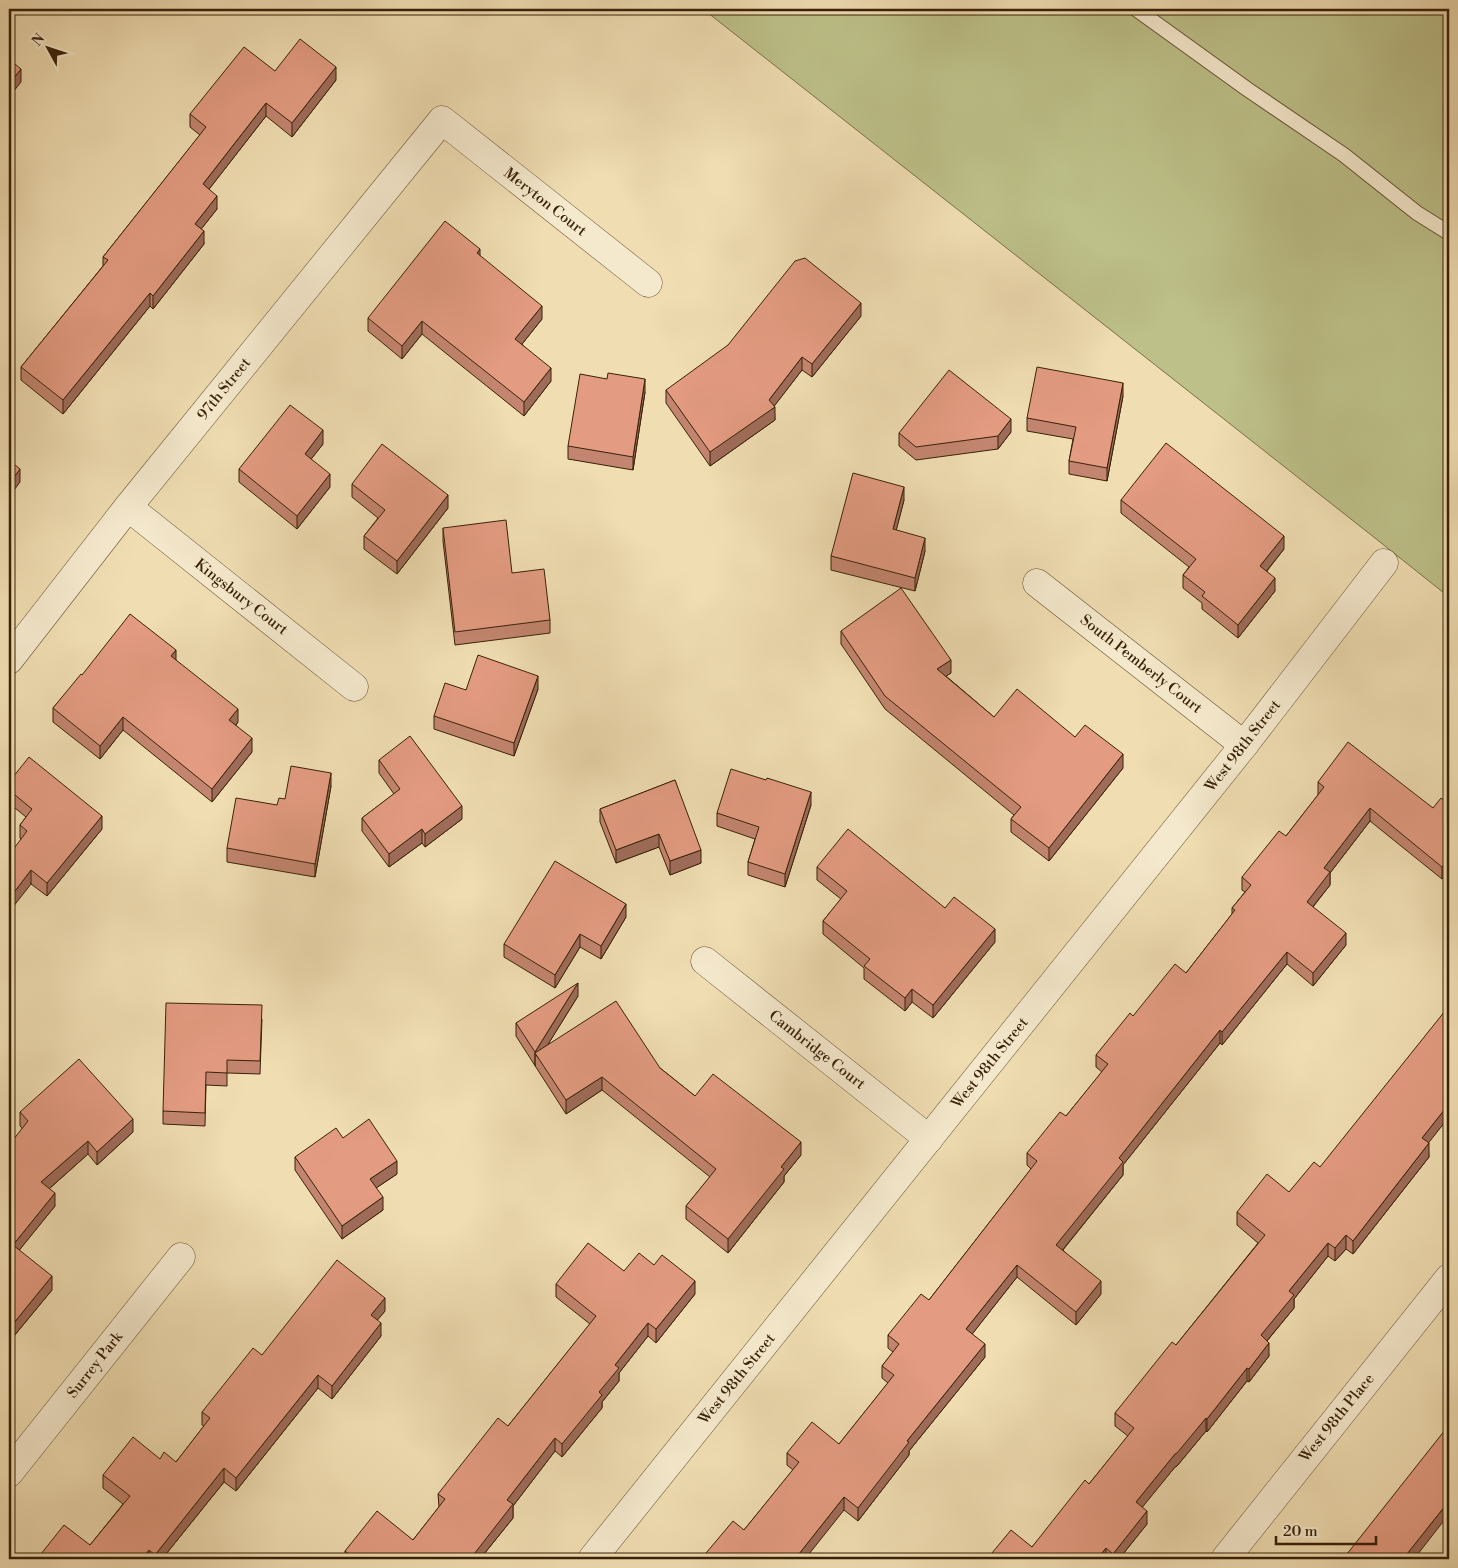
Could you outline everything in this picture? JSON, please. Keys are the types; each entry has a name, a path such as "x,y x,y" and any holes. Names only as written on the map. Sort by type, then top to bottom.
{"street":[{"name":"Meryton Court","path":"442,120 648,283"},
{"name":"97th Street","path":"9,660 128,507 442,120"},
{"name":"Kingsbury Court","path":"128,507 354,687"},
{"name":"West 98th Street","path":"592,1559 1244,745 1384,563"},
{"name":"South Pemberly Court","path":"1037,583 1244,745"},
{"name":"Cambridge Court","path":"705,961 929,1139"},
{"name":"Surrey Park","path":"9,1474 181,1257"},
{"name":"West 98th Place","path":"1225,1559 1449,1278"}],"lane":[{"path":"1136,9 1247,89 1344,155 1417,213 1449,233"}],"green space":[{"path":"703,9 1449,9 1449,597 1375,538"}],"building":[{"path":"300,39 336,67 292,123 266,103 203,184 217,196 195,224 204,231 153,296 150,293 63,400 21,367 108,260 103,257 206,127 190,114 244,47 275,71"},
{"path":"9,59 21,69 9,84"},
{"path":"445,221 480,249 477,253 542,306 515,339 551,368 524,402 422,321 402,346 368,318"},
{"path":"805,258 861,303 812,364 802,357 769,400 775,407 710,452 666,390 728,345 795,261"},
{"path":"1037,367 1123,383 1107,468 1069,461 1076,427 1027,418"},
{"path":"949,370 1011,419 998,436 916,447 899,433"},
{"path":"608,373 645,379 633,457 568,446 580,374 607,379"},
{"path":"290,405 323,430 305,454 330,474 297,516 239,469"},
{"path":"1166,443 1284,536 1260,566 1275,578 1238,625 1202,596 1205,592 1183,575 1196,559 1121,500"},
{"path":"382,444 448,495 397,561 364,536 385,510 352,484"},
{"path":"9,460 20,469 9,484"},
{"path":"853,473 904,487 893,529 925,538 915,578 831,556"},
{"path":"506,520 512,573 544,569 550,620 455,632 443,528"},
{"path":"901,588 951,660 937,669 994,717 1017,689 1075,737 1085,725 1123,754 1049,848 1011,819 1021,807 885,696 841,631"},
{"path":"130,614 176,650 171,656 238,709 229,720 252,738 212,789 123,717 100,746 53,708 82,675"},
{"path":"478,655 538,676 514,743 434,716 445,683 466,690"},
{"path":"410,736 462,806 425,834 422,829 389,854 362,818 400,789 379,760"},
{"path":"1348,742 1433,808 1441,798 1449,805 1449,858 1442,867 1370,808 1324,868 1330,872 1307,902 1346,933 1313,973 1287,952 1222,1032 1220,1030 1119,1158 1123,1162 1056,1245 1101,1281 1076,1312 1017,1265 966,1329 985,1344 907,1441 909,1442 858,1508 844,1497 795,1559 701,1559 733,1521 744,1530 799,1462 787,1453 812,1422 839,1444 894,1375 882,1366 899,1344 888,1335 921,1294 929,1300 1037,1161 1027,1153 1060,1112 1066,1116 1108,1064 1096,1055 1130,1013 1133,1016 1175,964 1186,973 1235,910 1232,908 1251,885 1242,877 1279,831 1286,836 1324,787 1318,782"},
{"path":"29,757 102,816 47,883 31,870 9,899 9,855 27,831 20,825 32,809 9,790 9,782"},
{"path":"291,766 331,773 315,864 227,848 236,798 277,805 279,798 285,799"},
{"path":"731,769 811,792 785,874 748,862 759,827 717,813"},
{"path":"675,780 701,850 670,861 659,834 616,850 600,809"},
{"path":"848,829 945,908 954,897 995,929 933,1005 912,989 905,998 864,966 870,959 823,921 847,891 817,867"},
{"path":"555,861 626,904 601,946 580,934 555,975 504,944"},
{"path":"578,983 535,1052 516,1023"},
{"path":"616,1001 660,1068 695,1096 713,1074 801,1142 781,1167 784,1169 728,1239 686,1206 716,1169 602,1077 566,1100 535,1053"},
{"path":"166,1003 262,1005 260,1061 227,1060 227,1073 206,1072 205,1113 163,1111"},
{"path":"1449,1006 1449,1104 1422,1138 1429,1143 1353,1241 1346,1235 1335,1248 1328,1243 1289,1291 1294,1295 1261,1335 1269,1343 1136,1502 1147,1511 1113,1554 1106,1548 1097,1559 987,1559 1011,1530 1032,1547 1085,1480 1089,1484 1134,1428 1115,1413 1172,1342 1176,1345 1265,1235 1237,1212 1267,1174 1289,1192 1314,1162 1320,1167"},
{"path":"79,1059 133,1119 97,1152 88,1141 41,1182 55,1193 13,1245 52,1276 9,1329 9,1145 28,1121 20,1112"},
{"path":"369,1119 397,1161 370,1179 383,1197 342,1226 295,1157 336,1128 343,1138"},
{"path":"588,1243 624,1271 639,1253 654,1265 662,1255 695,1281 656,1329 648,1323 615,1365 619,1368 599,1392 602,1395 562,1444 555,1438 507,1500 513,1504 471,1558 473,1559 355,1559 345,1551 377,1511 413,1540 445,1499 438,1494 498,1418 508,1426 596,1316 556,1284"},
{"path":"337,1260 385,1298 371,1315 381,1323 332,1386 318,1375 236,1478 224,1468 155,1555 149,1550 142,1559 37,1559 64,1525 90,1545 130,1496 103,1475 133,1437 160,1459 164,1452 176,1462 210,1418 202,1412 253,1348 262,1355"},
{"path":"1449,1425 1449,1501 1403,1559 1343,1559"}]}
